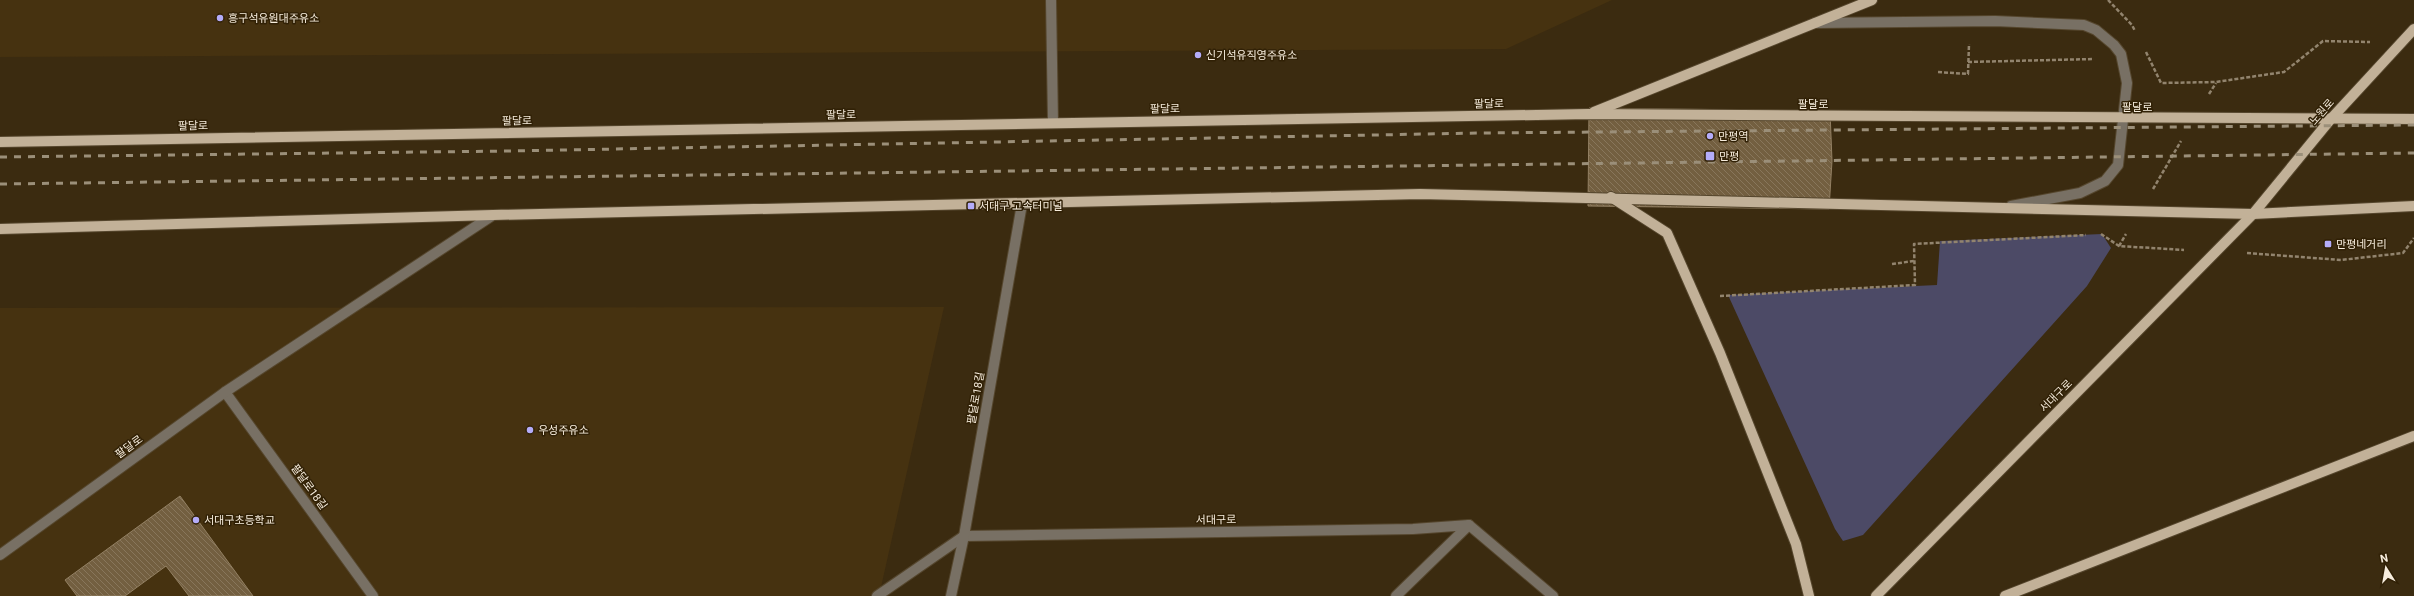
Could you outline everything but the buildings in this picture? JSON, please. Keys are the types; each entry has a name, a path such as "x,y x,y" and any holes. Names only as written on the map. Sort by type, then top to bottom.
{"main road":[{"path":"1588,114 1811,23 1872,0"},
{"name":"노원로","path":"2253,214 2330,120 2414,29"},
{"name":"팔달로","path":"0,142 1588,114 2330,120 2414,119"},
{"path":"0,229 493,215 1420,194 1611,197 2253,214 2414,206"},
{"path":"1611,197 1667,233 1696,297 1796,544 1809,596"},
{"name":"서대구로","path":"1876,596 2253,214"},
{"path":"2005,596 2414,436"}],"street":[{"path":"1052,0 1053,123"},
{"path":"1811,23 1970,21 2084,25 2096,30 2114,45 2122,59 2127,83 2118,165 2105,181 2080,193 2005,207"},
{"name":"팔달로18길","path":"951,596 964,536 1022,204"},
{"name":"팔달로","path":"0,555 225,392 493,215"},
{"name":"팔달로18길","path":"225,392 373,596"},
{"path":"1396,596 1469,525 1553,596"},
{"name":"서대구로","path":"964,536 1405,529 1469,525"},
{"path":"877,596 964,536"}],"path":[{"path":"2108,0 2132,25 2139,38"},
{"path":"1938,72 1968,74 1970,21"},
{"path":"2142,45 2161,83 2216,82 2284,72 2323,41 2401,43"},
{"path":"1968,62 2149,58"},
{"path":"2119,246 2216,82"},
{"path":"1696,297 1915,285 1914,244 2102,234 2119,246 2341,260 2402,253 2414,238"},
{"path":"1892,264 1914,261"}],"shaded area":[{"path":"0,0 1612,0 1506,49 0,57"},
{"path":"2102,234 2111,248 2087,286 1863,535 1843,541 1835,529 1728,295 1937,285 1940,241"},
{"path":"944,307 879,596 0,596 0,308"}],"railway":[{"path":"0,157 508,151 1481,133 2414,125"},
{"path":"0,184 2414,153"}],"place":[{"name":"흥구석유원대주유소","path":"220,18"},
{"name":"신기석유직영주유소","path":"1198,55"},
{"name":"만평역","path":"1710,136"},
{"name":"만평","path":"1710,156"},
{"name":"서대구 고속터미널","path":"971,206"},
{"name":"만평네거리","path":"2328,244"},
{"name":"우성주유소","path":"530,430"},
{"name":"서대구초등학교","path":"196,520"}]}
